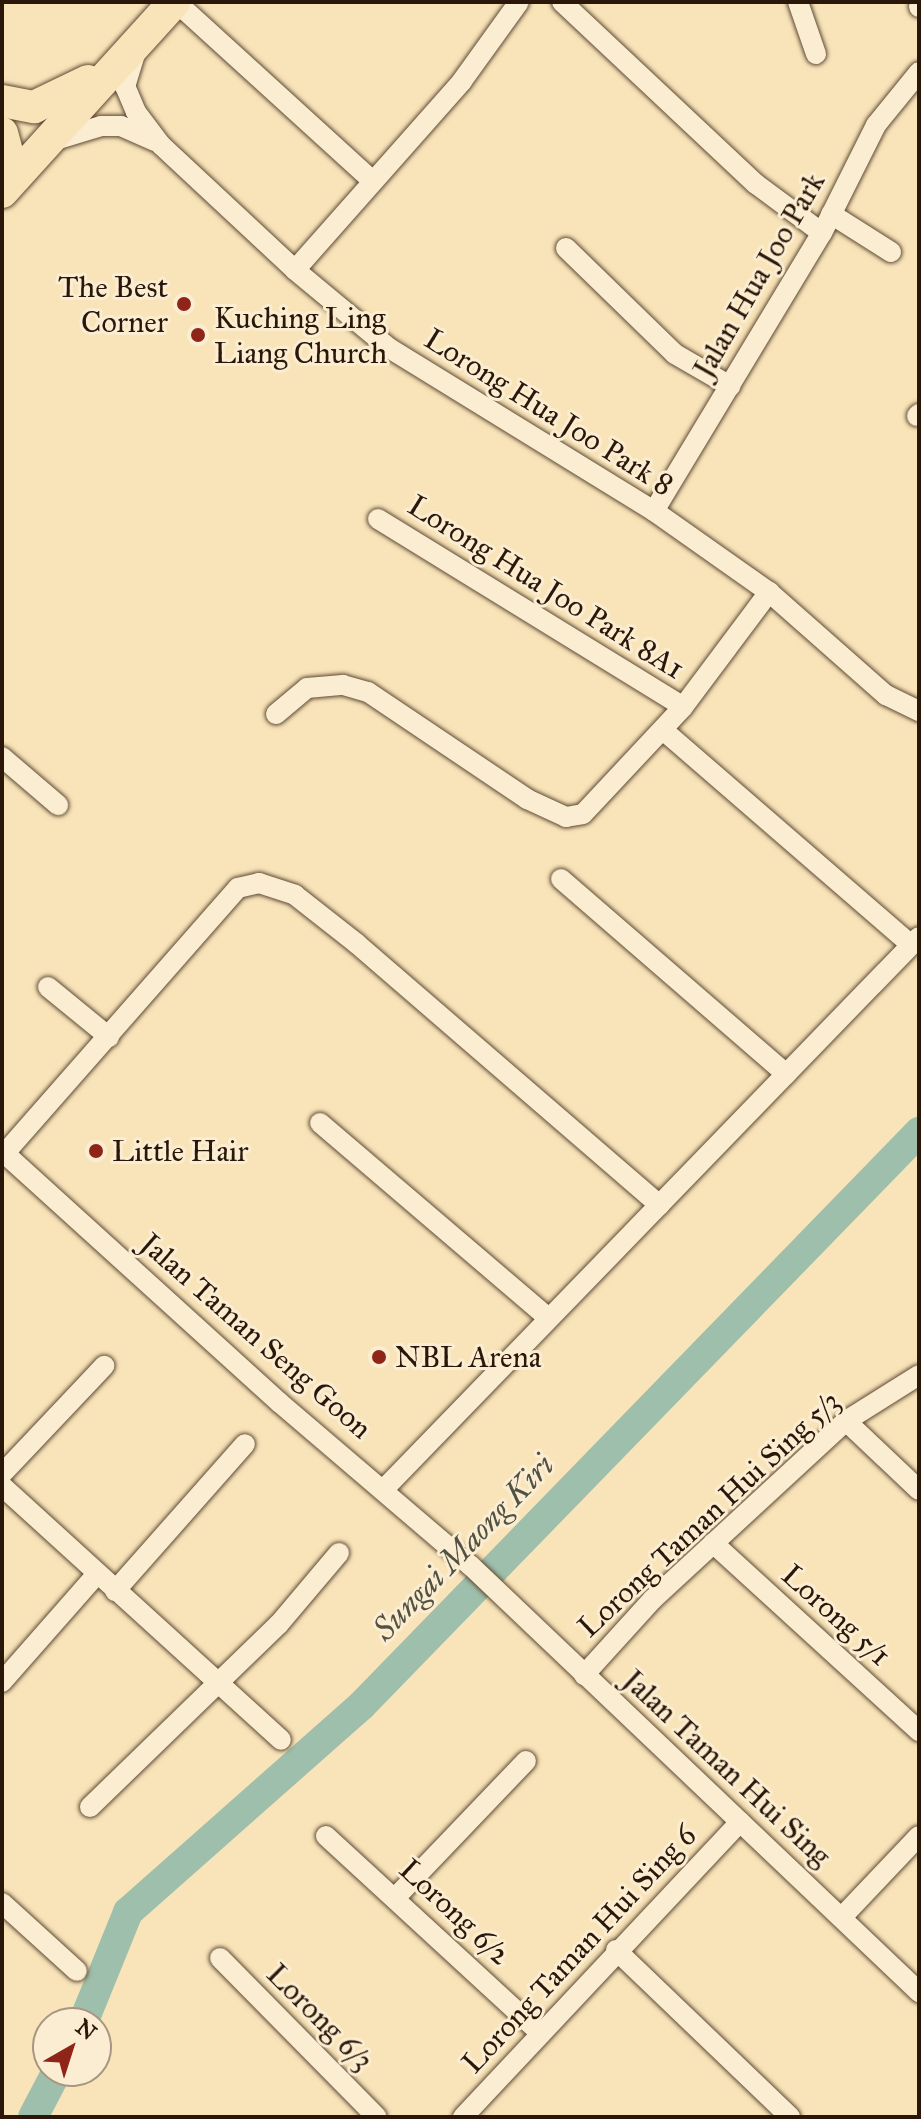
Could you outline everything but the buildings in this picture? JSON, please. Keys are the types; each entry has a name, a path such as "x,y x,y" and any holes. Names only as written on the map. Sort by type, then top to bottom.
{"highway":[{"path":"4,190 108,69 170,7"},
{"path":"2,101 34,107 108,69"},
{"path":"2,133 8,156 4,190"}],"street":[{"path":"295,270 462,81 519,2"},
{"path":"562,2 756,184 822,233"},
{"path":"798,2 816,54"},
{"path":"170,7 373,181"},
{"name":"Lorong Hua Joo Park 8","path":"170,7 135,52 125,86 136,112 161,145 295,270 389,348 654,511 769,592 886,695 919,711"},
{"name":"Jalan Hua Joo Park","path":"654,511 822,233 876,125 919,72"},
{"name":"Lorong Hua Joo Park 8","path":"45,142 121,126 161,145"},
{"path":"831,214 891,252"},
{"path":"566,248 675,354 730,386"},
{"name":"Lorong Hua Joo Park 8A1","path":"378,519 683,707"},
{"path":"276,714 307,688 343,685 368,692 527,799 566,817 583,814 683,707 769,592"},
{"path":"385,1488 547,1317 915,941 663,730"},
{"path":"2,757 58,805"},
{"path":"561,879 786,1074"},
{"path":"4,1152 238,888 274,886 295,895 356,943 659,1205"},
{"path":"48,987 109,1037"},
{"path":"320,1123 547,1317"},
{"name":"Jalan Taman Seng Goon","path":"4,1152 280,1403 385,1488 470,1565"},
{"path":"2,1474 104,1366"},
{"name":"Lorong Taman Hui Sing 5/3","path":"584,1675 713,1543 846,1421 919,1375"},
{"path":"846,1421 919,1490"},
{"path":"115,1591 245,1444"},
{"path":"2,1486 281,1740"},
{"name":"Lorong 5/1","path":"713,1543 919,1731"},
{"path":"90,1807 215,1681 279,1624 339,1553"},
{"name":"Jalan Taman Hui Sing","path":"470,1565 843,1916 919,1992"},
{"path":"2,1682 97,1574"},
{"path":"396,1897 526,1761"},
{"name":"Lorong Taman Hui Sing 6","path":"463,2117 616,1950 740,1822"},
{"name":"Lorong 6/2","path":"326,1836 396,1897 541,2034"},
{"path":"843,1916 919,1836"},
{"path":"2,1903 77,1971"},
{"path":"616,1950 790,2117"},
{"name":"Lorong 6/3","path":"220,1958 377,2117"}],"waterway":[{"name":"Sungai Maong Kiri","path":"89,2007 128,1912 361,1706 919,1132"},
{"name":"Sungai Maong Kiri","path":"33,2117 49,2087"}],"place":[{"name":"The Best Corner","path":"184,304"},
{"name":"Kuching Ling Liang Church","path":"198,335"},
{"name":"Little Hair","path":"96,1151"},
{"name":"NBL Arena","path":"379,1357"}]}
